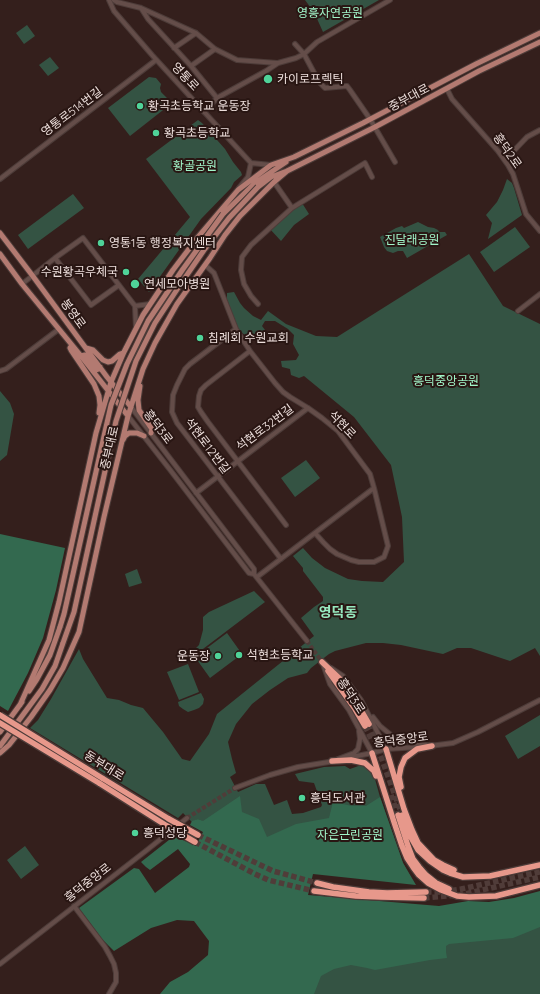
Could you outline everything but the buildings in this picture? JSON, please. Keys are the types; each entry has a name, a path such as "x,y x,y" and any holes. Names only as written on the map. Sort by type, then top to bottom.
{"highway":[{"path":"322,662 367,725"},
{"name":"동부대로","path":"0,715 169,819 198,835"},
{"name":"동부대로","path":"0,723 195,842"},
{"path":"432,746 417,750 405,758 401,767 399,777 402,830 413,859 426,875 446,889 467,895 482,897"},
{"path":"386,749 401,813 418,842 434,860 443,866 474,876 490,876 540,865"},
{"path":"372,753 402,846 407,858 419,875 441,890 457,896 469,897 496,896 540,885"},
{"path":"332,761 351,760 365,763 374,771 386,798"},
{"path":"314,891 381,897 425,895 369,892 333,887 317,883"}],"main road":[{"name":"중부대로","path":"20,705 49,640 59,602 96,433 111,382 143,315 172,270 238,190 271,165 294,157 343,133 476,64 540,33"},
{"name":"중부대로","path":"0,746 42,689 55,666 74,612 116,421 136,361 155,322 184,279 229,218 258,187 271,177 287,171 375,127 479,71 540,42"},
{"path":"388,110 392,118"},
{"path":"343,133 347,140"},
{"name":"중부대로","path":"0,732 37,679 50,655 64,614 111,405 127,364 148,321 182,269 223,214 255,183 294,157"},
{"name":"중부대로","path":"0,753 9,745 21,730 50,690 63,668 79,632 128,416 143,370 155,343 177,304 225,235 240,216 287,171"},
{"name":"봉영로","path":"0,233 131,407"},
{"name":"봉영로","path":"0,254 22,284 128,416"},
{"path":"72,345 70,348 71,350 94,384 99,396 100,405 96,433"},
{"path":"86,348 93,350 108,362 112,361 124,352"},
{"path":"81,356 87,356 96,370 100,367"},
{"path":"143,370 138,400 139,410 152,429 151,433"},
{"path":"122,443 125,436 129,433 137,433 144,436"}],"street":[{"name":"영통로","path":"109,0 114,11 156,60 251,164"},
{"path":"114,0 141,8 196,33 215,49 237,60 278,63"},
{"path":"204,112 217,98 278,63 304,54 317,42 390,0"},
{"path":"141,8 148,19 191,66 217,98"},
{"path":"174,48 196,33"},
{"path":"295,44 304,54 319,82 325,88 346,86 350,90 370,119 395,162"},
{"path":"191,66 215,49"},
{"name":"영통로514번길","path":"0,179 156,60"},
{"name":"흥덕2로","path":"447,89 452,99 505,160 513,174 526,214 540,231"},
{"path":"505,160 527,137 540,130"},
{"path":"258,304 250,296 244,284 241,270 242,258 250,245 292,208 364,163 372,177"},
{"path":"238,190 248,177 251,164 271,165"},
{"path":"274,182 292,208"},
{"path":"22,284 83,238 135,306 136,328"},
{"path":"55,258 91,306 119,285"},
{"name":"석현로","path":"205,265 214,273 236,330 275,383 290,398 308,408 338,432 370,474 388,546 384,557 374,562 359,562 337,554 330,549 315,533"},
{"path":"518,311 540,294"},
{"path":"135,306 150,304"},
{"path":"0,371 6,369 59,329"},
{"name":"석현로12번길","path":"236,330 185,369 177,384 173,396 172,412 177,423 281,559"},
{"path":"250,351 201,390 198,407 286,524"},
{"name":"흥덕3로","path":"131,407 254,569 256,576 307,641"},
{"name":"석현로32번길","path":"196,493 308,408"},
{"name":"흥덕3로","path":"128,416 249,574 256,576"},
{"path":"256,576 281,559 374,488"},
{"name":"흥덕3로","path":"322,662 343,676 361,700 386,749"},
{"name":"흥덕3로","path":"322,662 330,684 349,710 372,753"},
{"name":"흥덕중앙로","path":"235,788 270,775 298,767 386,749 432,746 453,742 478,732 540,700"},
{"path":"366,708 380,726 391,734 402,740 432,746"},
{"path":"332,761 354,754 358,749 360,739 357,725"},
{"name":"흥덕중앙로","path":"0,964 187,818"},
{"path":"74,906 104,947 114,964 116,982 109,994"}],"green space":[{"name":"영흥자연공원","path":"305,0 379,0 323,32 314,12"},
{"path":"27,25 35,36 24,44 16,33"},
{"path":"50,57 59,68 48,76 39,65"},
{"name":"황곡초등학교 운동장","path":"149,77 156,78 161,84 161,92 172,103 130,136 108,108"},
{"name":"황골공원","path":"198,120 225,149 242,175 201,219 149,292 138,279 190,217 146,159"},
{"path":"507,179 512,183 522,215 488,239 492,223 486,215 497,202"},
{"path":"73,194 84,208 28,249 18,235"},
{"path":"302,203 309,214 294,225 281,241 270,229"},
{"name":"진달래공원","path":"418,222 434,228 439,232 445,232 447,235 407,258 403,251 393,253 387,251 380,237 396,228 402,226 404,228"},
{"path":"515,227 530,247 494,272 480,252"},
{"name":"흥덕중앙공원","path":"469,254 503,306 540,324 540,656 535,648 510,661 471,648 457,648 443,654 401,645 383,643 366,643 335,651 311,668 307,673 288,678 252,704 236,724 228,742 236,773 230,777 238,792 256,784 265,784 274,805 287,800 292,814 303,813 321,807 322,805 314,783 299,781 295,774 324,767 345,766 350,769 364,764 373,772 403,863 413,881 299,871 198,819 192,822 183,813 178,818 30,728 38,720 79,649 83,659 107,698 119,700 143,708 163,732 182,759 190,761 209,734 217,714 314,636 301,618 323,601 323,597 293,556 303,548 312,558 325,568 348,579 362,581 383,582 404,562 402,517 391,465 354,417 304,376 299,378 291,375 290,369 282,367 281,361 296,360 299,355 293,344 294,335 288,329 275,321 265,321 262,326 265,330 261,334 247,337 238,329 227,300 227,293 234,292 244,308 253,316 261,320 268,311 286,324 316,336 337,337"},
{"path":"0,391 10,403 14,414 7,455 0,461"},
{"path":"306,460 320,478 295,497 281,478"},
{"path":"0,534 65,548 56,590 43,638 28,673 8,711 0,706"},
{"path":"137,569 142,583 129,587 125,574"},
{"path":"254,591 265,602 191,658 189,655 199,645 203,630 203,617 209,612"},
{"name":"운동장","path":"227,633 242,654 210,678 195,657"},
{"path":"188,664 199,692 179,700 167,672"},
{"path":"201,693 204,699 203,704 199,708 188,712 179,706 178,702"},
{"path":"540,715 540,746 518,759 505,736"},
{"name":"자은근린공원","path":"240,796 242,812 259,819 267,837 296,824 329,818 333,802 352,806 366,806 380,797 403,863 416,885 313,874 308,895 439,906 468,901 489,902 514,898 540,891 540,927 513,938 449,944 446,946 447,958 375,970 351,965 334,969 321,976 314,994 160,994 170,982 188,972 208,955 209,941 194,921 177,920 151,928 114,951 102,939 79,908 134,868 139,869 155,893 189,867 190,864 178,849 150,870 141,862 174,836 196,846 203,832 190,825 192,821 198,819 203,821"},
{"path":"25,846 39,865 21,879 7,860"},
{"path":"540,923 540,994 297,994 316,967"}],"tunnel":[{"path":"307,641 322,662"},
{"path":"369,724 402,815"},
{"path":"365,726 372,741"},
{"path":"187,818 235,788"},
{"path":"391,795 398,815"},
{"path":"198,835 273,871 317,883"},
{"path":"195,842 268,880 314,891"},
{"path":"426,892 442,892 461,889 540,872"},
{"path":"424,898 460,895 540,877"}],"place":[{"name":"카이로프렉틱","path":"268,79"},
{"name":"황곡초등학교 운동장","path":"140,106"},
{"name":"황곡초등학교","path":"156,133"},
{"name":"영통1동 행정복지센터","path":"101,243"},
{"name":"수원황곡우체국","path":"126,272"},
{"name":"연세모아병원","path":"135,284"},
{"name":"침례회 수원교회","path":"200,338"},
{"name":"석현초등학교","path":"239,655"},
{"name":"운동장","path":"218,656"},
{"name":"흥덕도서관","path":"302,798"},
{"name":"흥덕성당","path":"135,833"}],"district":[{"name":"영덕동","path":"338,613"}]}
